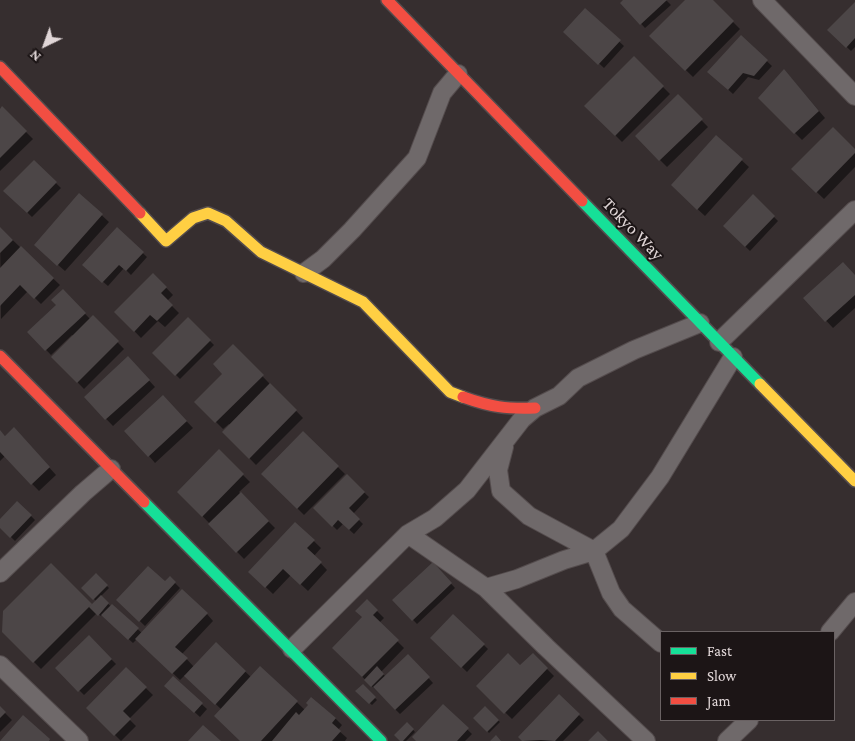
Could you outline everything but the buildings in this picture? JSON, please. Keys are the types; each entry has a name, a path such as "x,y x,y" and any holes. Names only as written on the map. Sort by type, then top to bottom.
{"street":[{"name":"Tokyo Way","path":"387,0 855,481"},
{"path":"762,0 855,96"},
{"path":"0,68 166,241 193,218 208,213 226,221 261,252 363,302 450,392 484,405 507,409 535,408"},
{"path":"304,273 323,259 352,230 417,158 442,93 458,74"},
{"path":"719,342 855,210"},
{"path":"292,649 408,534 435,518 467,490 522,419 535,408 559,396 578,378 634,350 700,323"},
{"path":"0,356 381,741"},
{"path":"486,588 517,580 564,560 594,551 621,529 660,477 733,357"},
{"path":"506,441 498,470 501,490 529,516 594,551 611,593 622,609 660,641"},
{"path":"0,573 83,493 112,470"},
{"path":"408,534 486,588 646,741"},
{"path":"831,631 855,602"},
{"path":"0,665 79,741"}],"traffic: fast":[{"path":"582,201 760,384"},
{"path":"144,502 381,741"}],"traffic: slow":[{"path":"140,213 166,241 193,218 208,213 226,221 261,252 363,302 450,392 463,397"},
{"path":"760,384 855,481"}],"traffic: jam":[{"path":"387,0 582,201"},
{"path":"0,67 140,213"},
{"path":"0,356 144,502"},
{"path":"463,397 499,407 535,408"}]}
